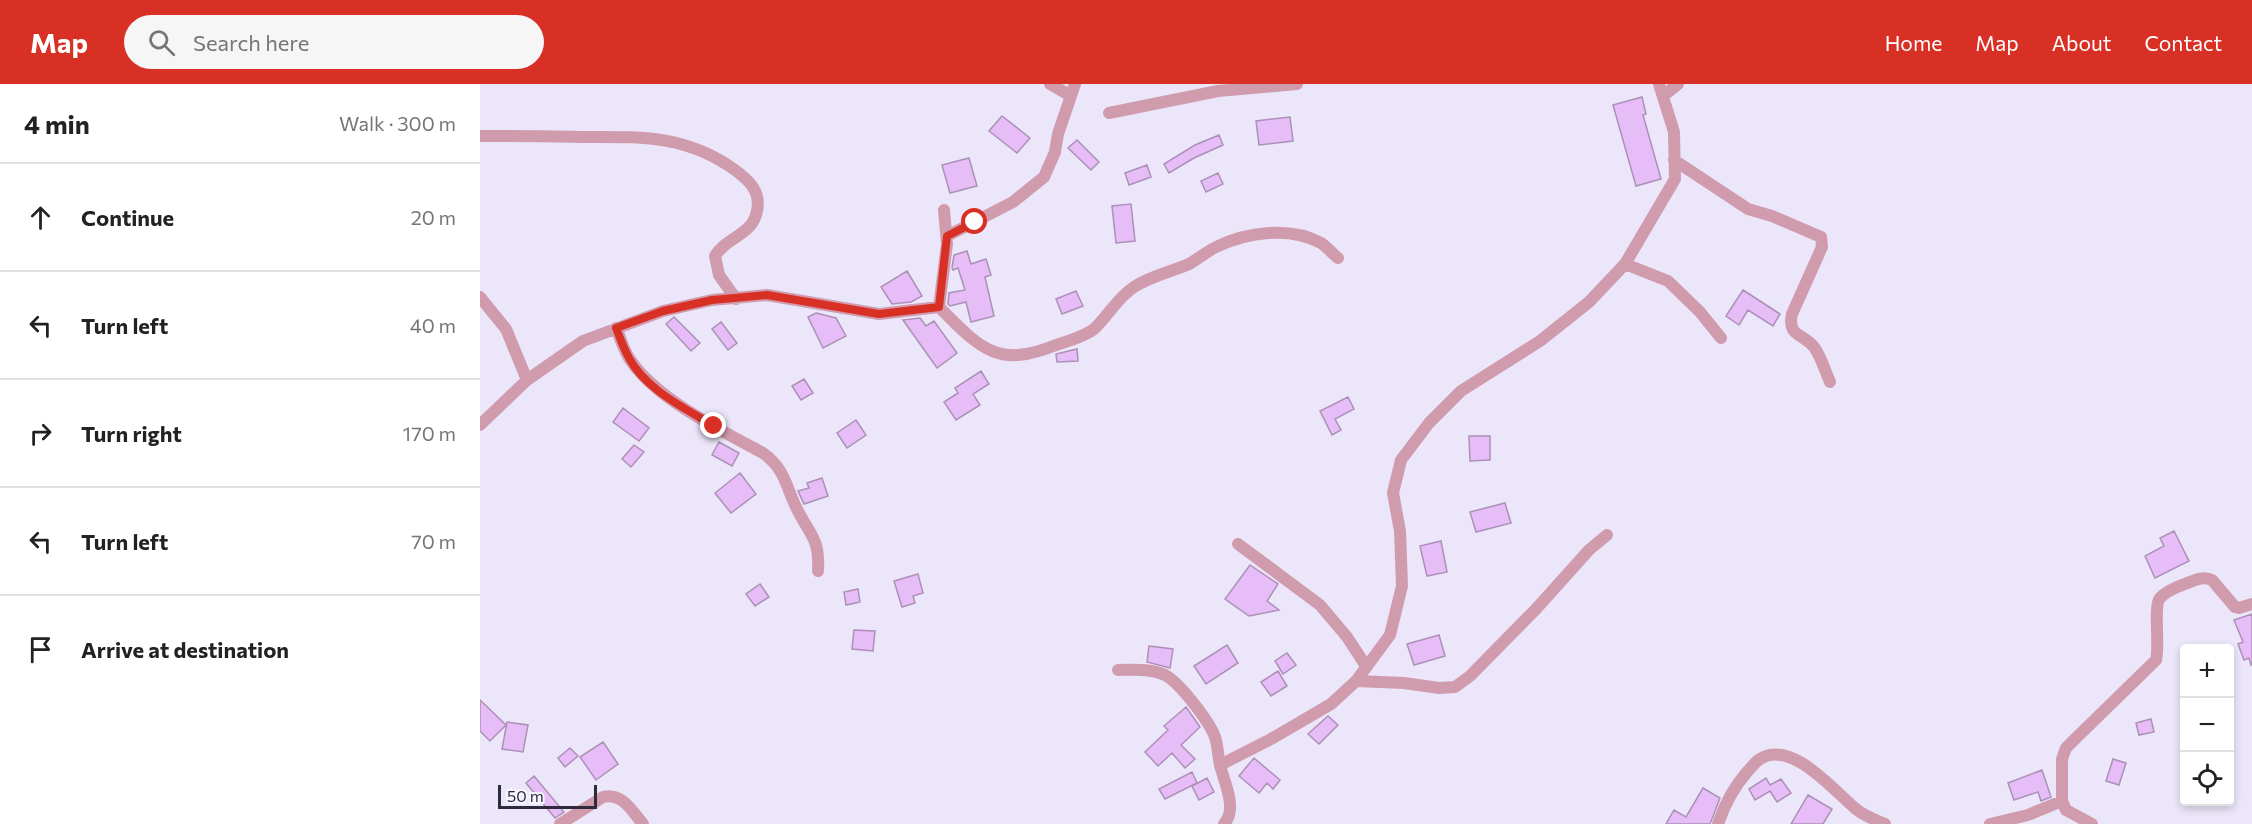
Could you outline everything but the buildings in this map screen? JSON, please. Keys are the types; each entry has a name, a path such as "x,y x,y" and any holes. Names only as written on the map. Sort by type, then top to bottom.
{"street":[{"path":"947,236 1013,202 1044,177 1073,90 1050,84"},
{"path":"1109,113 1218,91 1297,84"},
{"path":"1220,765 1331,704 1356,681 1390,635 1402,586 1400,531 1393,494 1401,460 1429,423 1461,390 1540,341 1589,302 1625,264 1675,179 1674,132 1661,90 1678,84"},
{"path":"480,136 651,137 698,149 724,162 749,180 759,201 757,214 749,230 725,243 715,256 719,275 736,299"},
{"path":"1674,160 1748,209 1772,216 1821,237 1822,247 1792,314 1791,322 1793,331 1813,346 1830,382"},
{"path":"939,307 947,236 944,210"},
{"path":"939,307 971,339 997,354 1015,357 1038,353 1092,331 1136,285 1191,263 1215,247 1237,238 1278,232 1305,237 1322,243 1338,258"},
{"path":"1625,264 1668,281 1700,312 1721,338"},
{"path":"480,425 527,380 583,341 663,311 712,300 767,295 879,314 939,307"},
{"path":"480,297 506,329 527,380"},
{"path":"616,328 630,360 646,380 667,396 776,462 784,475 797,508 814,536 819,557 818,572"},
{"path":"1356,681 1404,683 1439,688 1455,687 1470,676 1536,609 1589,550 1607,535"},
{"path":"1238,544 1320,605 1347,637 1366,666"},
{"path":"2092,824 2067,810 2062,801 2062,759 2067,748 2156,660 2157,607 2161,597 2174,588 2204,578 2212,580 2235,607 2252,604"},
{"path":"1118,670 1144,669 1166,675 1186,694 1205,718 1216,738 1220,765 1230,802 1228,819 1224,824"},
{"path":"1718,824 1723,808 1744,776 1758,760 1767,755 1777,754 1791,757 1806,765 1859,811 1885,824"},
{"path":"560,824 609,795 620,798 643,824"},
{"path":"1990,824 2028,815 2062,801"}],"route":[{"path":"714,426 646,380 630,360 616,328 663,311 712,300 767,295 879,314 939,307 947,236 975,222"}]}
